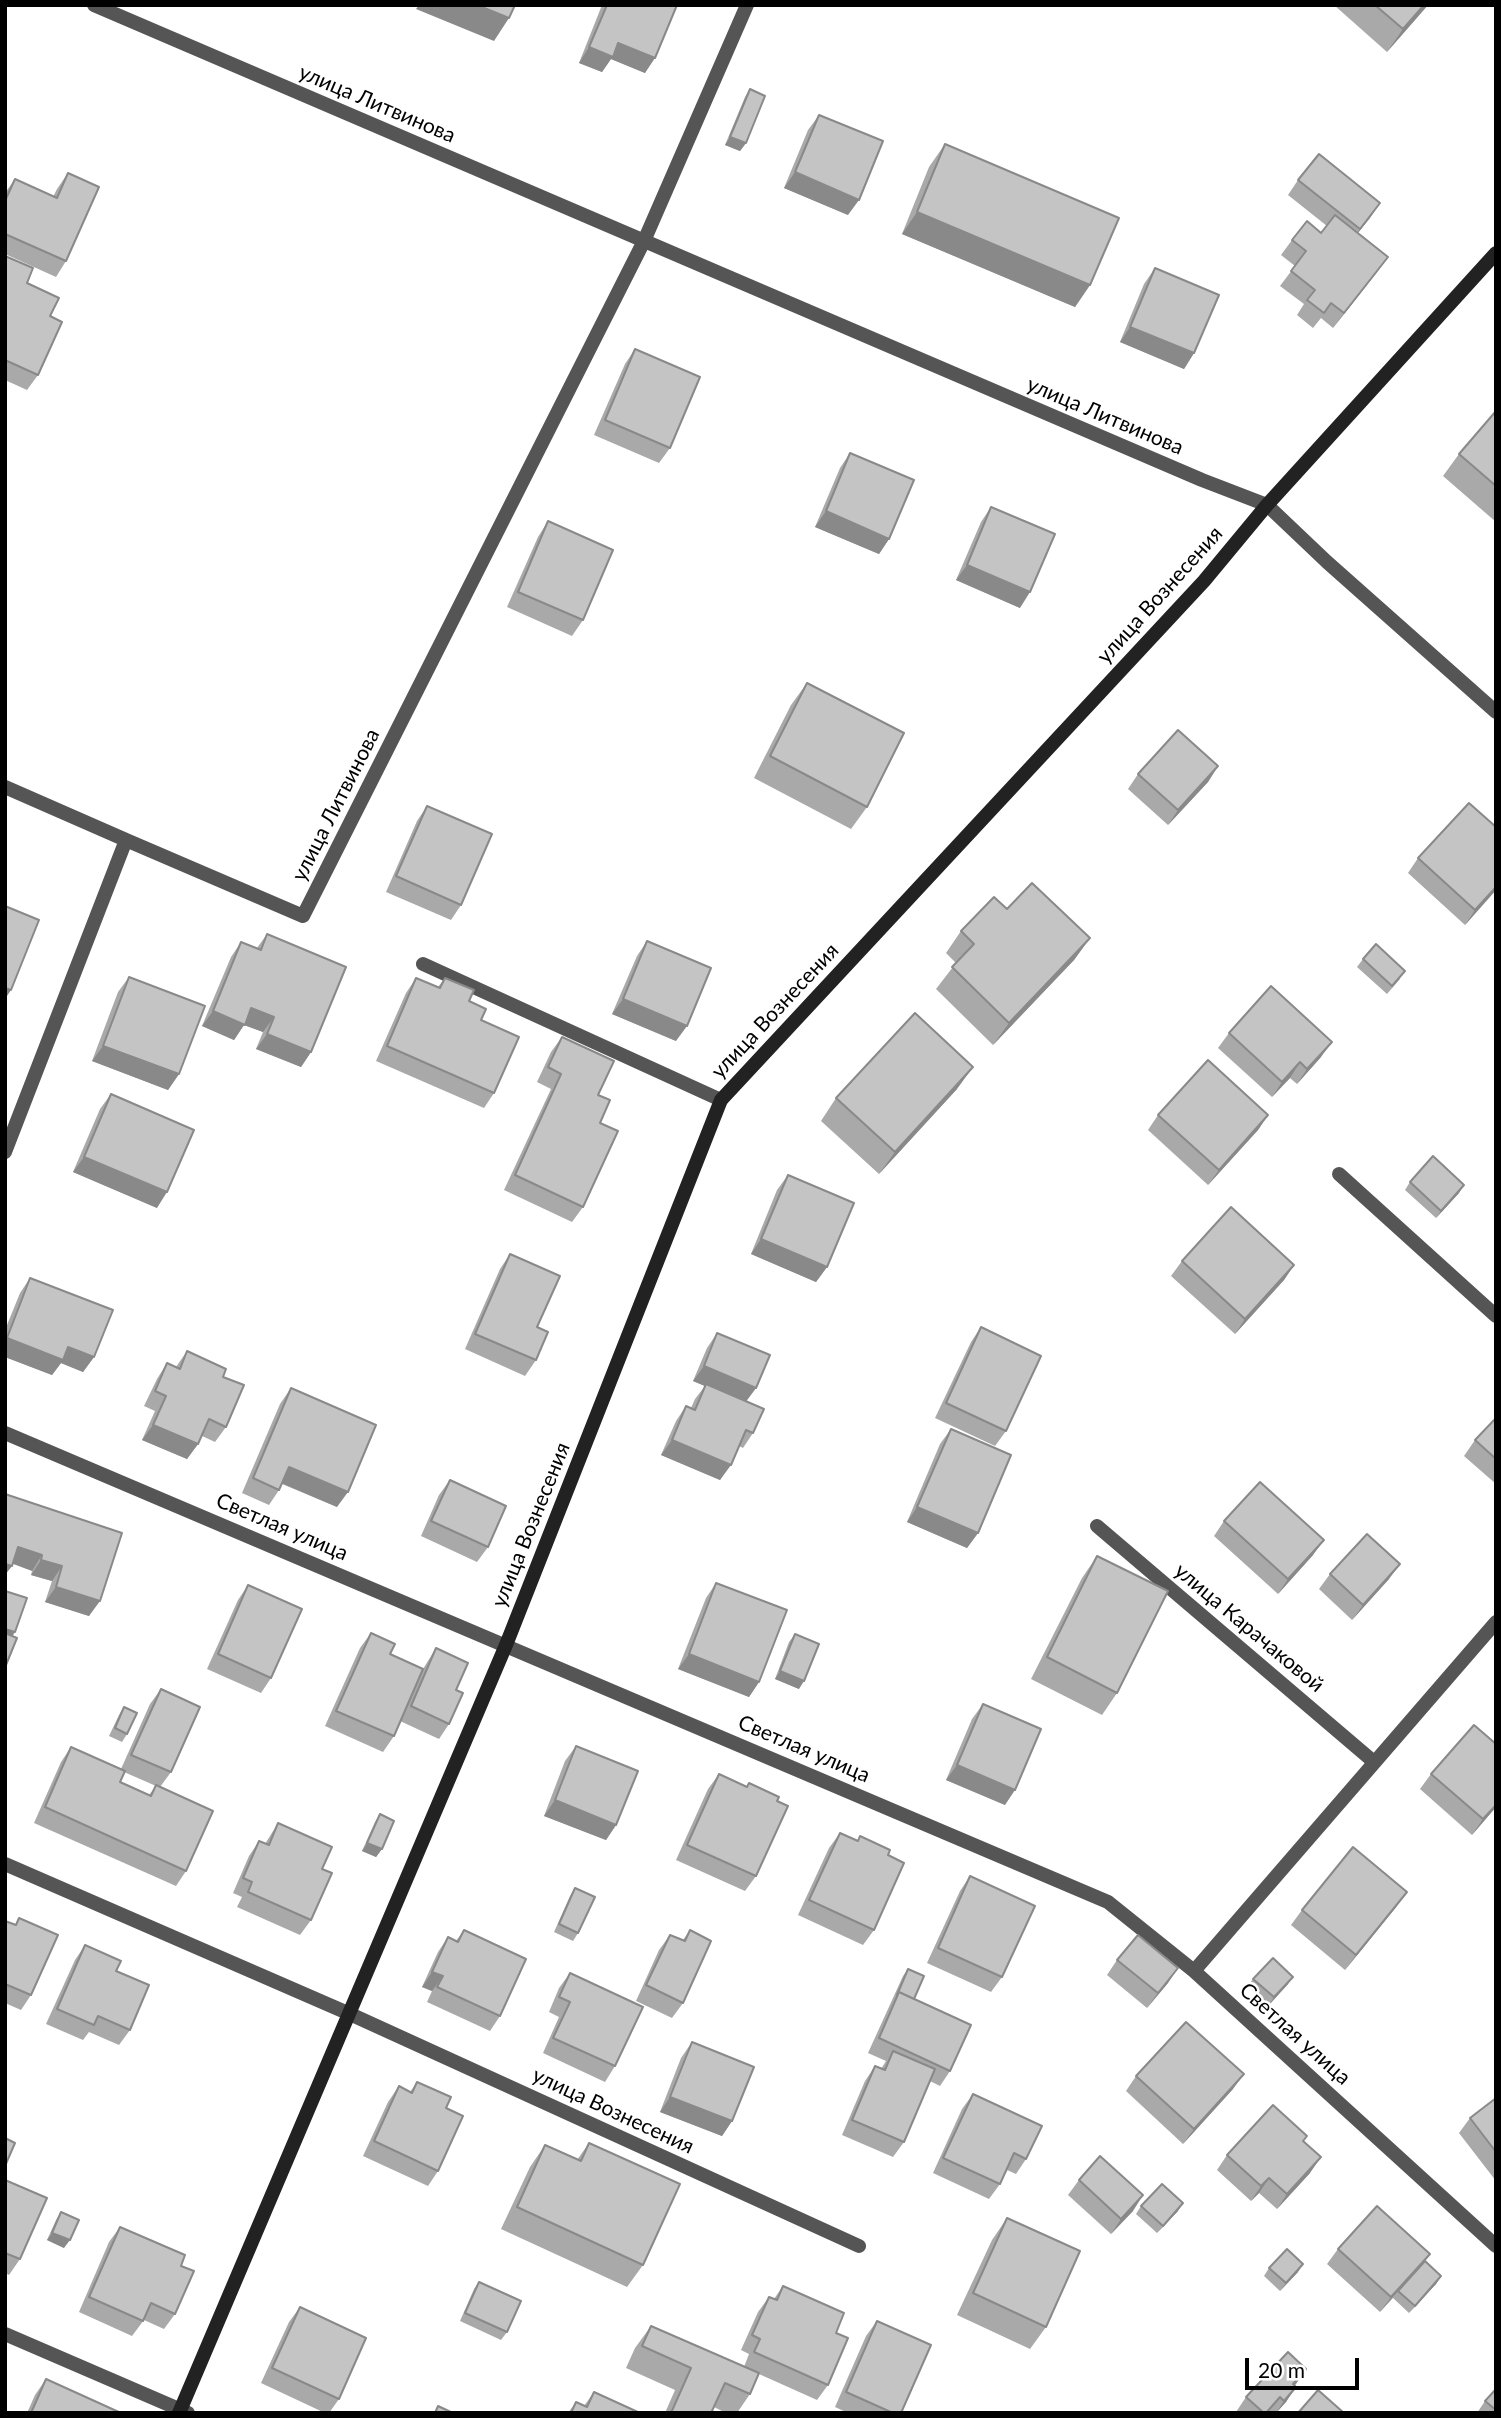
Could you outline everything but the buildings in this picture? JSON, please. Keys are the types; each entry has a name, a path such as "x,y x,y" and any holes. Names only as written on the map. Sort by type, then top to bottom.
{"street":[{"name":"улица Литвинова","path":"94,5 1202,480 1267,505 1496,712"},
{"path":"643,241 747,5"},
{"name":"улица Литвинова","path":"126,840 303,916 643,241"},
{"name":"улица Вознесения","path":"5,2334 182,2412 506,1644 721,1100 1204,582 1267,505 1496,253"},
{"path":"5,787 126,840 5,1152"},
{"path":"423,964 721,1100"},
{"path":"1339,1174 1496,1316"},
{"name":"Светлая улица","path":"5,1433 1108,1902 1194,1971 1496,2246"},
{"name":"улица Карачаковой","path":"1097,1526 1374,1762"},
{"path":"1194,1971 1496,1622"},
{"name":"улица Вознесения","path":"5,1864 350,2014 859,2246"}]}
